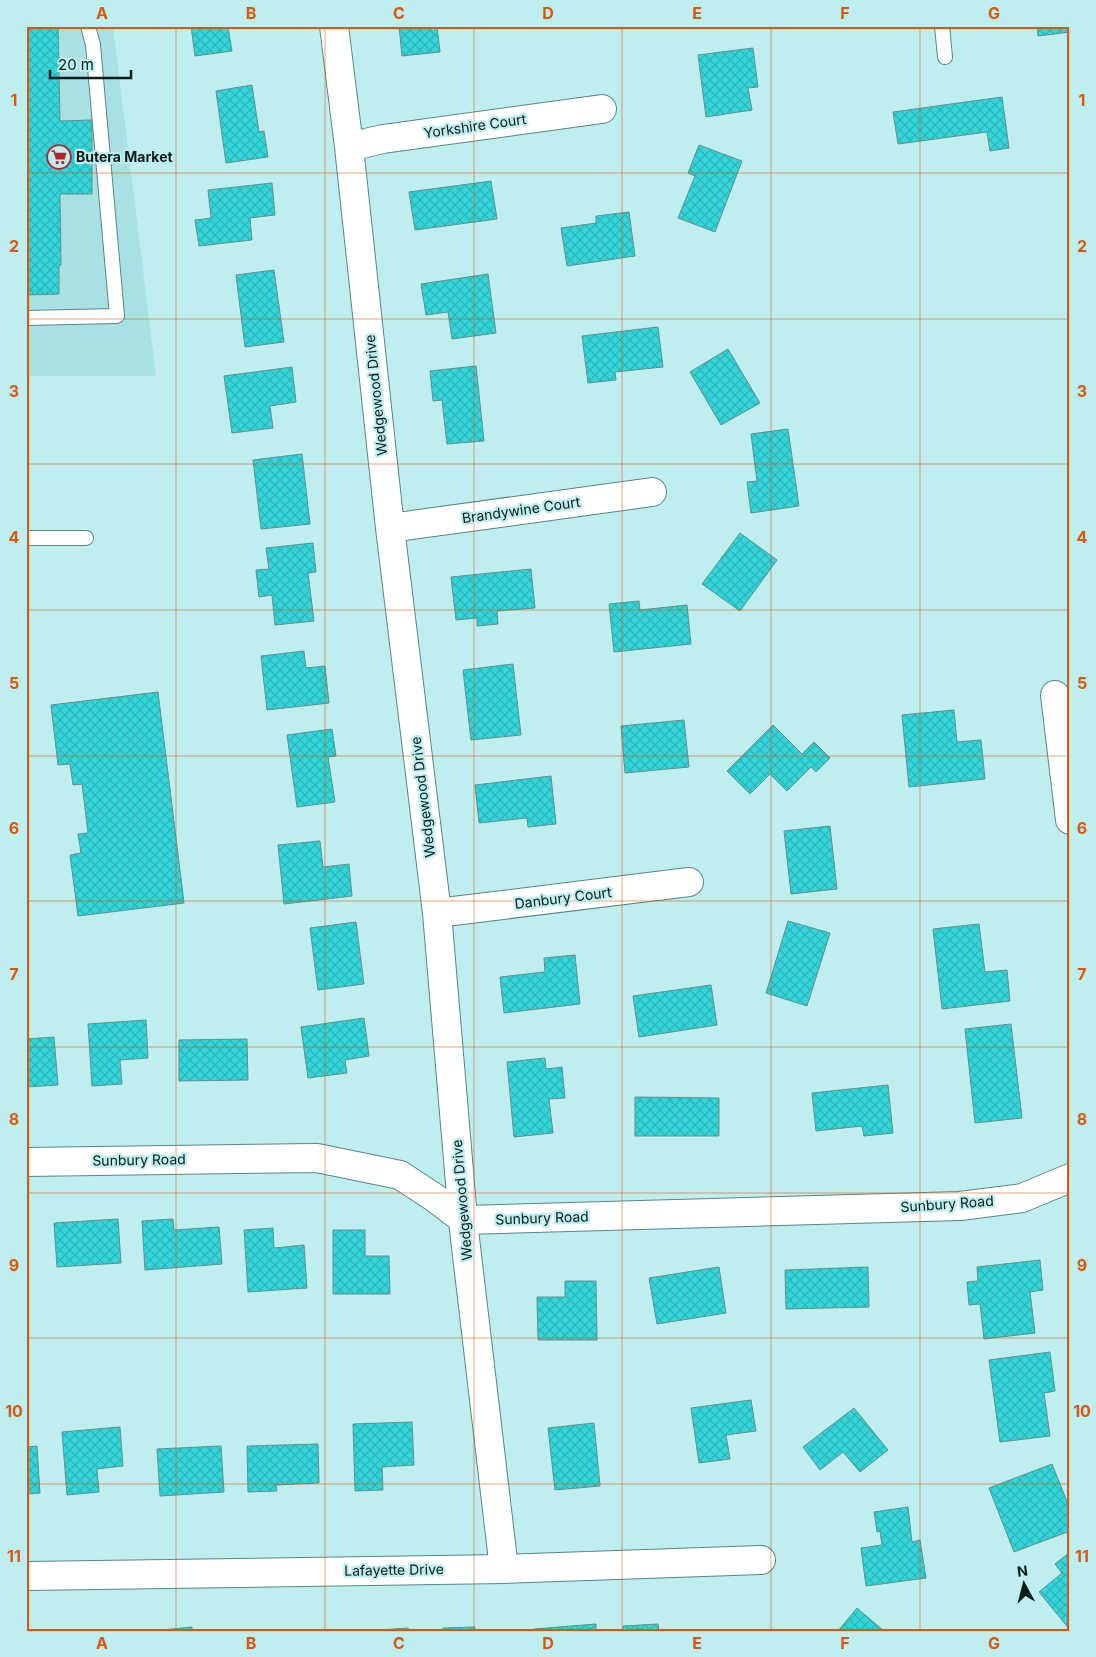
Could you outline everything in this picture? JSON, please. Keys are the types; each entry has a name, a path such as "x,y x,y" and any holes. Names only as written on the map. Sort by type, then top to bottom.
{"street":[{"name":"Wedgewood Drive","path":"334,26 390,528 437,913 464,1220 504,1569"},
{"name":"Yorkshire Court","path":"349,147 383,139 602,109"},
{"name":"Brandywine Court","path":"390,528 652,492"},
{"path":"1055,695 1070,820"},
{"name":"Danbury Court","path":"437,913 689,882"},
{"name":"Sunbury Road","path":"26,1162 317,1158 400,1175 464,1220 960,1206 1022,1198 1070,1178"},
{"name":"Lafayette Drive","path":"26,1576 504,1569 761,1560"}],"lane":[{"path":"26,318 117,316 93,45 88,26"},
{"path":"942,26 945,57"},
{"path":"26,538 86,538"}],"shaded area":[{"path":"26,26 113,26 156,376 26,376"}],"building":[{"name":"Butera Market","path":"26,26 58,26 60,121 92,120 92,194 60,194 61,265 59,265 59,294 26,295"},
{"path":"191,26 233,26 228,27 232,51 195,56"},
{"path":"399,26 437,26 440,52 402,56"},
{"path":"1037,26 1070,26 1070,32 1038,36"},
{"path":"753,48 758,87 748,88 752,110 706,117 698,55"},
{"path":"252,85 259,132 264,131 268,157 226,163 216,91"},
{"path":"1002,97 1009,148 990,151 987,132 898,144 893,112"},
{"path":"699,145 742,161 715,232 678,218 695,176 688,173"},
{"path":"491,181 497,219 415,230 409,192"},
{"path":"272,183 275,215 250,218 252,240 199,246 195,220 211,218 208,190"},
{"path":"629,212 635,256 567,266 561,228 596,223 596,216"},
{"path":"274,270 284,342 245,347 236,275"},
{"path":"488,274 496,333 452,339 448,312 426,315 421,284"},
{"path":"658,327 663,367 615,372 616,380 588,383 582,336"},
{"path":"728,349 760,403 721,425 690,372"},
{"path":"476,366 484,441 447,444 442,400 433,401 430,371"},
{"path":"292,367 296,402 270,406 273,428 232,433 224,376"},
{"path":"788,429 799,506 751,513 747,482 757,481 751,434"},
{"path":"302,454 310,524 261,529 253,460"},
{"path":"740,533 777,560 740,611 702,584"},
{"path":"313,543 316,572 308,573 314,621 275,625 272,595 259,597 256,570 269,569 266,548"},
{"path":"531,569 535,608 497,611 498,624 477,626 477,618 456,620 451,577"},
{"path":"639,601 640,610 687,605 691,644 614,652 609,604"},
{"path":"304,651 306,668 325,666 329,703 267,710 261,656"},
{"path":"513,664 521,735 471,740 463,670"},
{"path":"158,692 184,903 78,916 70,855 81,853 78,834 88,833 82,784 73,785 70,764 58,765 51,705"},
{"path":"954,710 957,742 981,740 985,779 909,787 902,715"},
{"path":"684,720 689,767 625,773 621,726"},
{"path":"773,725 802,754 814,742 830,758 816,772 811,767 787,791 770,774 750,794 727,771"},
{"path":"332,729 336,756 328,757 335,802 297,807 287,735"},
{"path":"551,776 556,824 528,827 527,818 479,823 475,785"},
{"path":"830,826 837,889 791,894 784,831"},
{"path":"320,841 323,867 349,864 352,896 284,904 278,845"},
{"path":"788,921 830,933 807,1006 766,993"},
{"path":"356,922 364,984 318,990 310,928"},
{"path":"979,924 985,972 1007,970 1010,1001 942,1009 933,929"},
{"path":"575,955 580,1004 504,1013 500,977 545,972 544,958"},
{"path":"711,985 717,1025 639,1037 633,996"},
{"path":"364,1018 369,1056 345,1060 347,1073 308,1078 301,1027"},
{"path":"146,1020 148,1058 120,1060 122,1084 92,1086 88,1024"},
{"path":"1011,1024 1022,1118 975,1123 965,1029"},
{"path":"54,1037 58,1085 26,1087 26,1039"},
{"path":"247,1039 248,1080 179,1081 179,1040"},
{"path":"545,1058 546,1069 562,1067 565,1098 549,1099 553,1133 514,1137 507,1062"},
{"path":"888,1085 893,1133 864,1136 862,1126 816,1131 812,1093"},
{"path":"635,1097 719,1098 719,1136 635,1136"},
{"path":"118,1219 121,1263 57,1267 54,1223"},
{"path":"173,1219 174,1230 219,1227 222,1264 145,1270 142,1221"},
{"path":"273,1228 274,1248 304,1245 307,1288 248,1292 244,1230"},
{"path":"333,1230 365,1230 365,1256 389,1256 390,1294 333,1294"},
{"path":"1040,1260 1043,1290 1030,1292 1035,1333 984,1339 980,1304 969,1305 967,1282 978,1281 977,1267"},
{"path":"719,1267 726,1313 657,1324 649,1278"},
{"path":"868,1267 869,1307 786,1309 785,1270"},
{"path":"565,1281 596,1281 597,1340 538,1340 537,1297 565,1297"},
{"path":"1050,1352 1055,1391 1044,1393 1050,1436 1000,1442 989,1360"},
{"path":"751,1400 756,1431 726,1435 730,1459 699,1463 691,1408"},
{"path":"854,1408 888,1450 860,1472 843,1452 820,1470 803,1447"},
{"path":"412,1422 414,1465 382,1467 383,1490 355,1491 353,1424"},
{"path":"594,1423 600,1486 555,1490 548,1428"},
{"path":"120,1427 123,1466 97,1469 99,1492 67,1495 62,1432"},
{"path":"318,1444 319,1483 276,1485 277,1491 248,1492 247,1446"},
{"path":"37,1446 40,1493 26,1494 26,1447"},
{"path":"221,1446 224,1492 160,1496 157,1449"},
{"path":"1052,1464 1070,1509 1070,1531 1014,1552 989,1488"},
{"path":"908,1507 912,1542 920,1540 926,1578 866,1586 861,1548 882,1545 880,1531 877,1532 874,1512"},
{"path":"1070,1552 1070,1630 1039,1592 1062,1573 1055,1564"},
{"path":"857,1608 884,1631 838,1631"},
{"path":"596,1624 596,1631 534,1631 534,1629"},
{"path":"658,1624 659,1631 623,1631 623,1626"},
{"path":"192,1627 192,1631 162,1631 162,1630"},
{"path":"475,1627 475,1631 443,1631 443,1628"},
{"path":"408,1628 409,1631 381,1631 381,1630"}],"place":[{"name":"Butera Market","path":"59,157"}]}
